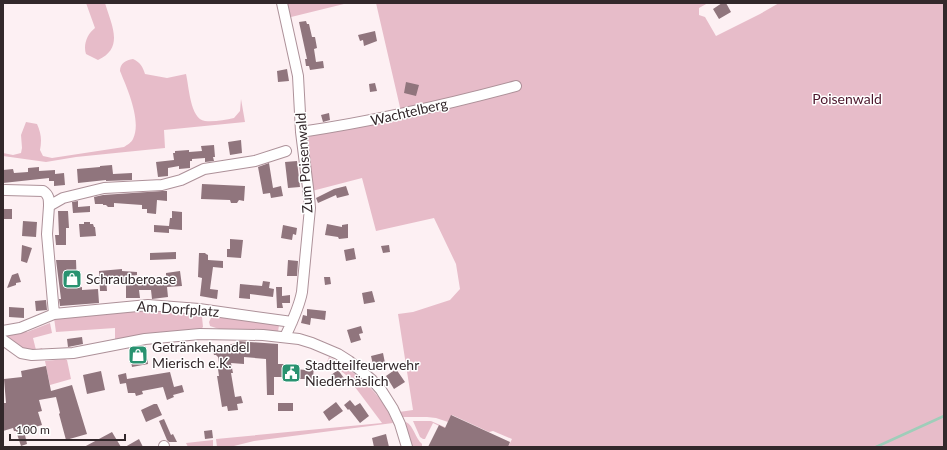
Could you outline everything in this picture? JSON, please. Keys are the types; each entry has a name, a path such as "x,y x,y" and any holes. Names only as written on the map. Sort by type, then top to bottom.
{"street":[{"name":"Zum Poisenwald","path":"282,3 298,76 301,132 310,208 302,292 292,322"},
{"name":"Wachtelberg","path":"301,132 368,121 469,99 516,86"},
{"path":"49,206 63,198 104,188 162,185 181,180 204,169 255,161 286,151"},
{"path":"4,190 43,191 47,194 49,200 48,234 54,314"},
{"name":"Am Dorfplatz","path":"3,331 20,328 54,314 148,305 199,309 292,322"},
{"path":"284,336 292,322"},
{"name":"Am Dorfplatz","path":"3,340 15,350 26,355 73,352 145,339 193,334 222,333 284,336 312,343 350,361 367,375 381,390 393,409 400,424 407,447"}],"green space":[{"path":"86,3 105,3 113,27 114,42 111,49 106,55 98,60 86,54 85,51 85,43 88,36 95,28"},
{"path":"284,3 348,3 287,18"},
{"name":"Poisenwald","path":"376,3 708,3 699,8 699,15 705,17 716,36 779,3 944,3 944,447 508,447 512,439 493,431 489,432 452,415 448,422 427,417 401,417 399,412 413,410 398,314 413,312 450,300 460,289 456,264 434,218 376,231 362,178 312,191 307,137 402,116"},
{"path":"133,59 141,65 145,74 167,78 186,74 193,108 200,119 212,121 234,118 240,111 241,99 245,122 164,130 165,148 76,157 46,162 3,156 3,153 13,155 21,153 21,135 26,122 37,124 41,137 40,150 43,156 52,158 124,147 133,139 136,123 135,114 120,71 124,62"},
{"path":"144,310 200,313 203,327 201,329 115,341 115,328 56,332 54,318"},
{"path":"213,314 279,325 278,332 219,329 210,326 209,322"},
{"path":"50,323 52,333 33,338 36,350 42,348 43,351 21,348 6,336 25,329 27,332"},
{"path":"329,357 349,369 367,384 382,402 393,423 254,441 230,447 217,447 216,439 382,423 346,375 326,364"},
{"path":"67,360 71,379 50,385 45,361"},
{"path":"413,421 431,421 449,429 450,431 433,423 425,439 423,439 420,437"},
{"path":"406,422 413,429 422,444 422,447 412,446 404,424"},
{"path":"213,440 213,447 188,447 186,443"}],"building":[{"path":"722,3 726,3 731,12 719,19 713,9"},
{"path":"306,21 307,24 309,24 312,37 315,37 317,48 314,49 316,62 323,61 324,68 310,70 309,66 306,66 305,59 307,59 299,22"},
{"path":"375,31 377,41 364,46 363,40 360,41 358,35"},
{"path":"287,69 289,81 278,82 277,71"},
{"path":"406,82 419,85 416,96 404,93"},
{"path":"375,83 377,91 370,92 369,84"},
{"path":"329,113 330,120 323,122 321,115"},
{"path":"241,140 242,153 230,155 228,142"},
{"path":"214,145 214,161 205,162 205,158 192,159 192,161 190,161 190,168 179,169 179,166 168,168 168,176 158,177 156,162 174,160 173,153 175,153 175,151 202,151 201,146"},
{"path":"297,161 300,187 288,188 285,162"},
{"path":"269,163 273,188 281,186 283,196 271,198 270,193 263,194 258,167"},
{"path":"112,165 113,174 132,173 132,180 106,180 78,183 77,169"},
{"path":"39,167 39,171 55,170 55,174 64,173 65,185 54,186 54,181 49,181 49,178 3,183 3,170 13,169 14,173 28,172 28,168"},
{"path":"202,184 245,186 244,201 239,200 237,203 231,203 230,200 201,199"},
{"path":"346,186 349,195 337,198 336,195 318,203 316,198 334,189"},
{"path":"167,191 167,201 157,200 156,214 147,213 147,209 142,209 142,205 114,203 114,207 108,207 103,204 95,204 94,197 103,195"},
{"path":"78,201 78,207 90,206 90,212 73,213 72,202"},
{"path":"3,209 12,209 12,219 3,219"},
{"path":"58,211 68,211 69,228 66,228 66,245 56,245 55,235 59,235"},
{"path":"172,211 182,212 182,230 169,229 169,233 154,232 154,225 169,226 170,218 172,218"},
{"path":"23,221 37,222 36,237 22,236"},
{"path":"84,222 90,222 90,224 93,224 95,227 96,236 80,237 79,224 84,224"},
{"path":"327,224 342,227 342,225 348,224 348,238 339,239 338,237 325,235"},
{"path":"283,225 297,228 296,235 293,234 292,240 281,238"},
{"path":"230,239 243,240 241,258 227,257 227,249 230,249"},
{"path":"22,245 32,248 27,263 21,261"},
{"path":"389,245 390,252 383,253 381,246"},
{"path":"354,248 356,259 346,261 344,250"},
{"path":"176,252 176,259 150,260 150,253"},
{"path":"199,253 205,253 208,255 208,260 223,261 223,268 213,267 210,289 218,290 217,299 200,296 202,278 198,277"},
{"path":"56,260 76,260 77,288 82,287 82,290 98,289 99,303 60,306 59,299 61,299"},
{"path":"288,260 298,261 297,276 287,276"},
{"path":"122,269 122,271 137,272 137,275 130,276 130,282 166,279 166,273 180,271 182,286 167,287 168,297 152,299 151,290 139,290 140,298 126,298 126,284 121,284 121,277 106,278 107,291 100,291 99,271"},
{"path":"18,273 21,282 7,288 12,275"},
{"path":"324,277 330,277 331,284 325,285"},
{"path":"263,281 270,282 269,288 274,289 273,297 250,294 250,299 239,298 240,284 262,286"},
{"path":"276,287 282,287 282,296 290,295 290,303 282,303 283,308 277,308"},
{"path":"372,291 375,302 364,304 362,293"},
{"path":"46,300 47,310 36,311 35,301"},
{"path":"9,307 24,308 24,318 9,317"},
{"path":"307,309 326,311 325,320 311,318 310,325 301,323 303,315 307,316"},
{"path":"361,326 363,333 359,334 361,340 351,343 347,330"},
{"path":"82,337 83,344 68,347 67,339"},
{"path":"237,341 278,344 278,364 295,364 295,369 306,370 306,365 314,365 313,379 295,379 295,382 287,382 287,377 274,377 274,395 267,395 266,359 244,357 244,364 231,363 235,397 241,396 243,403 237,404 238,410 228,411 227,406 222,407 217,376 219,376 218,369 220,369 218,357 214,355 212,348 237,343"},
{"name":"Getränkehandel Mierisch e.K.","path":"145,346 148,364 132,367 129,349"},
{"path":"383,353 385,363 373,365 371,356"},
{"path":"46,366 51,391 72,385 87,434 66,440 56,397 39,400 42,411 38,412 42,425 32,428 33,432 25,435 27,444 21,446 16,431 14,431 13,428 3,431 3,403 6,403 4,379 22,377 21,371"},
{"path":"396,369 405,382 394,389 386,376"},
{"path":"338,370 347,382 341,387 331,375"},
{"path":"101,371 105,390 87,394 83,375"},
{"path":"170,372 174,387 182,385 184,392 173,395 174,397 167,400 163,387 142,391 143,394 136,396 135,393 128,393 126,383 120,384 118,375 126,373 127,379"},
{"path":"350,400 355,406 360,403 369,416 360,423 344,405"},
{"path":"336,402 343,411 329,421 323,412"},
{"path":"278,403 293,403 293,411 278,411"},
{"path":"157,404 162,415 146,422 141,410"},
{"path":"451,415 510,442 508,447 428,447 439,425 445,428"},
{"path":"164,419 171,435 173,434 177,442 169,442 167,440 159,421"},
{"path":"212,430 213,438 205,439 204,431"},
{"path":"112,432 121,447 84,447"},
{"path":"386,434 389,447 374,447 372,438"},
{"path":"139,439 143,447 125,447"}],"waterway":[{"path":"876,447 944,416"}],"place":[{"name":"Schrauberoase","path":"72,279"},
{"name":"Getränkehandel Mierisch e.K.","path":"138,355"},
{"name":"Stadtteilfeuerwehr Niederhäslich","path":"291,373"}]}
